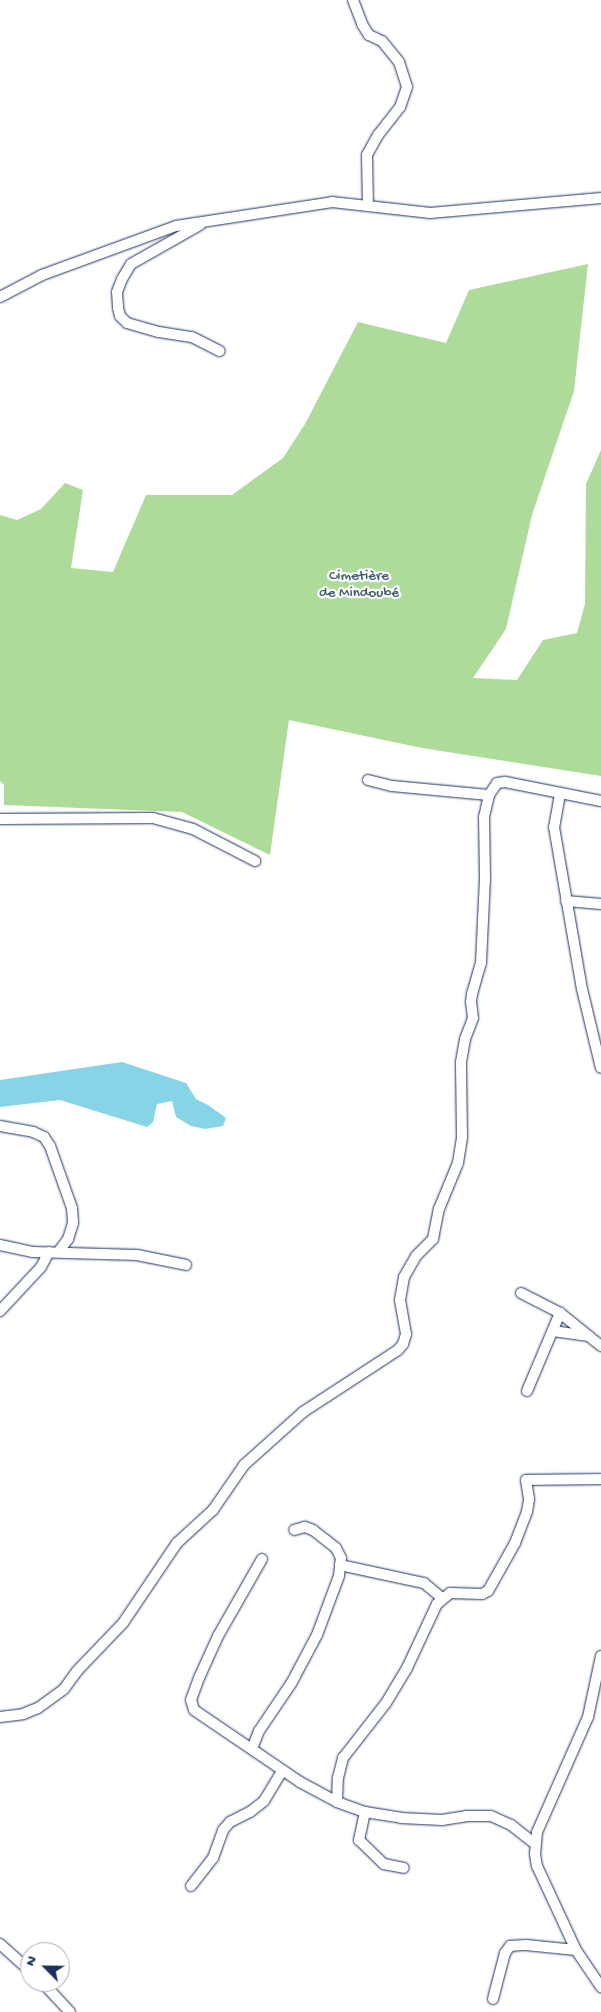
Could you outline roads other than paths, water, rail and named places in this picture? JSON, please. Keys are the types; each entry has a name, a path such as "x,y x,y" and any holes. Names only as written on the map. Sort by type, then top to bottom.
{"street":[{"path":"354,0 362,24 369,35 382,42 399,62 407,87 400,107 378,135 367,155 368,206"},
{"path":"0,297 42,275 161,230 207,221 332,202 430,213 601,198"},
{"path":"207,221 131,264 117,292 118,308 120,316 127,324 159,332 192,337 220,350"},
{"path":"368,780 392,786 489,795"},
{"path":"0,1718 23,1714 38,1708 64,1689 77,1671 123,1623 177,1543 213,1510 244,1465 303,1412 398,1350 406,1340 400,1300 404,1277 416,1256 433,1239 439,1209 458,1164 462,1138 461,1062 465,1039 473,1018 472,994 481,963 485,879 484,817 489,795 497,783 505,782 601,801"},
{"path":"560,794 554,827 582,989 601,1068"},
{"path":"0,819 154,818 193,829 255,861"},
{"path":"566,901 601,904"},
{"path":"0,1126 33,1132 44,1137 50,1146 72,1208 73,1222 68,1239 0,1311"},
{"path":"0,1245 33,1252 137,1255 186,1265"},
{"path":"520,1293 560,1313 601,1346"},
{"path":"527,1391 560,1313"},
{"path":"553,1331 589,1336"},
{"path":"337,1802 338,1778 343,1758 386,1703 442,1598 450,1593 482,1594 488,1591 515,1542 527,1512 529,1499 526,1480 601,1479"},
{"path":"252,1748 259,1732 292,1682 317,1635 334,1591 340,1565 341,1558 336,1548 313,1530 305,1527 294,1530"},
{"path":"262,1559 218,1636 191,1700 194,1710 252,1748 282,1771 337,1802 365,1812 401,1818 442,1820 466,1816 492,1816 512,1825 535,1844"},
{"path":"340,1565 424,1583 442,1598"},
{"path":"601,1656 588,1716 537,1832 535,1844 537,1866 576,1950 601,1987"},
{"path":"191,1886 213,1858 223,1830 230,1822 250,1812 264,1801 282,1771"},
{"path":"365,1812 359,1833 360,1842 384,1864 404,1868"},
{"path":"0,1944 20,1962"},
{"path":"493,1999 505,1953 510,1946 526,1945 576,1950"},
{"path":"51,1992 70,2012"}],"water":[{"path":"122,1062 186,1083 196,1099 226,1118 223,1126 205,1129 191,1126 176,1117 172,1101 157,1104 153,1122 147,1127 60,1100 0,1107 0,1080"}],"park label":[{"name":"Cimetière de Mindoubé","path":"359,584"}]}
